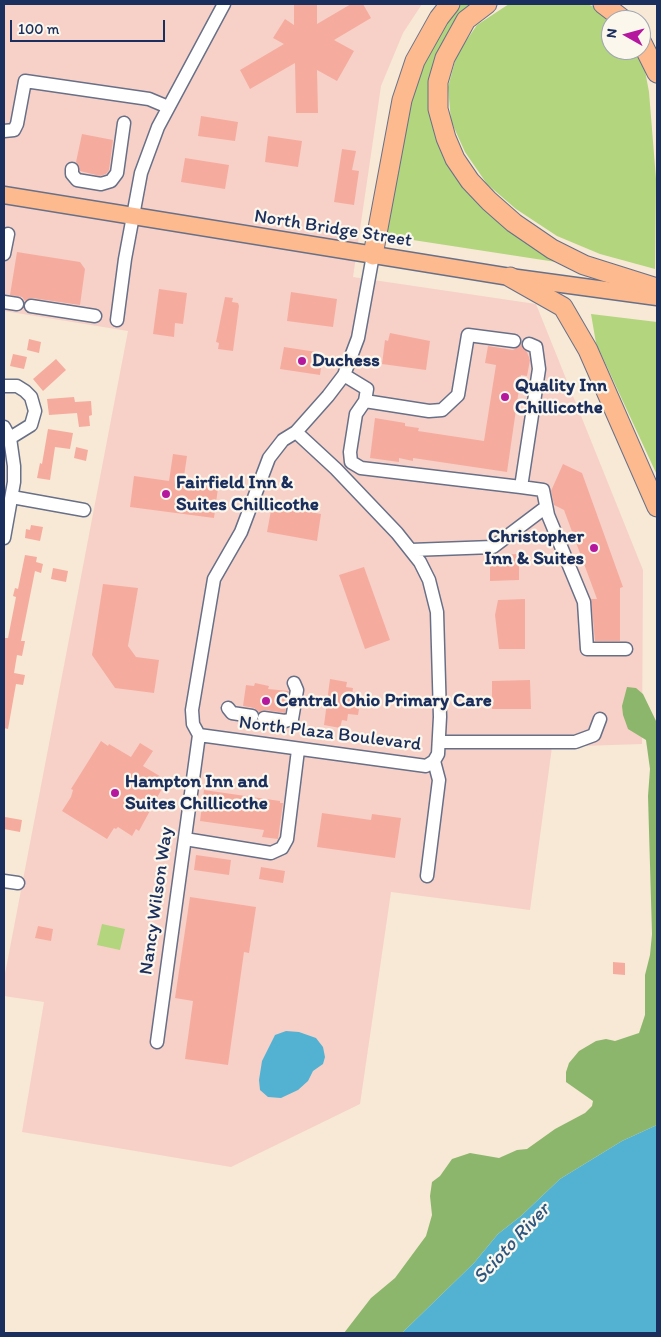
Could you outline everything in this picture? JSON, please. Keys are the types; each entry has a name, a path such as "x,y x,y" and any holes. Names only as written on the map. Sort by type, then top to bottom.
{"highway":[{"path":"372,255 402,100 415,61 439,18 450,4"},
{"path":"487,4 466,20 445,58 438,82 438,109 446,138 455,159 470,181 489,201 514,223 552,249 584,265 657,288"},
{"path":"650,60 657,73"},
{"path":"510,277 562,307 588,350 657,507"}],"main road":[{"name":"North Bridge Street","path":"4,195 510,277 657,297"}],"street":[{"path":"117,320 132,216 141,173 168,107 224,4"},
{"path":"4,132 14,130 17,124 25,81 149,99 168,107"},
{"path":"72,169 72,174 77,180 101,184 111,181 117,173 124,123"},
{"path":"4,254 8,234"},
{"path":"199,735 193,724 192,710 214,579 241,532 269,458 283,440 296,432 328,396 344,374 358,338 372,255"},
{"path":"4,302 17,304"},
{"path":"31,306 95,316"},
{"path":"365,401 429,411 442,410 458,395 468,335 514,342"},
{"path":"521,488 539,369 536,347 529,344"},
{"path":"344,374 367,389 365,401 356,414 350,452 352,462 361,468 543,490 546,507 584,602 587,649 626,649"},
{"path":"4,386 17,386 26,391 31,397 35,411 31,425 7,432 14,466 12,497 4,538"},
{"name":"North Plaza Boulevard","path":"199,735 415,766 426,766 434,761 440,742 437,612 429,580 420,562 411,550 336,469 296,432"},
{"path":"336,469 352,462"},
{"path":"12,497 84,510"},
{"path":"411,550 493,548 546,507"},
{"path":"228,708 232,713 285,721 292,719 297,690 294,683"},
{"path":"440,742 575,742 594,735 600,719"},
{"name":"Nancy Wilson Way","path":"157,1042 199,735"},
{"path":"185,839 271,854 282,848 287,839 298,750"},
{"path":"427,876 439,780 434,761"},
{"path":"4,881 18,884"}],"shaded area":[{"path":"4,4 422,4 403,33 381,86 353,277 536,304 643,570 642,744 552,747 530,910 391,892 360,1104 231,1167 22,1132 44,1002 4,996 4,979 128,331 4,311"}],"green space":[{"path":"456,4 476,4 439,56 445,153 569,264 387,236 407,114 417,78 431,44"},
{"path":"509,4 587,4 603,10 601,10 601,60 643,60 649,92 656,179 655,269 600,254 557,236 516,209 487,184 465,152 451,121 448,87 457,54 477,25"},
{"path":"591,314 657,322 657,475 596,343"},
{"path":"627,687 636,688 643,694 657,723 657,1125 622,1141 560,1179 521,1216 498,1234 474,1263 402,1333 344,1333 371,1298 395,1278 426,1236 432,1215 430,1196 432,1182 440,1176 452,1159 470,1153 499,1158 517,1150 527,1149 555,1129 585,1113 592,1106 593,1101 566,1082 566,1072 569,1063 579,1051 596,1041 606,1039 615,1041 639,1033 645,1015 645,975 650,955 652,934 648,796 650,769 646,740 628,729 623,715 622,706"},
{"path":"102,924 125,929 120,950 97,945"}],"water":[{"path":"286,1031 299,1032 316,1038 323,1047 325,1057 323,1064 313,1071 308,1081 298,1090 281,1098 268,1097 260,1090 259,1080 262,1061 275,1035"},
{"name":"Scioto River","path":"657,1125 657,1333 402,1333 474,1263 498,1234 521,1216 560,1179 622,1141"}],"building":[{"path":"294,4 317,4 317,24 351,4 363,4 371,18 334,40 354,51 337,81 317,70 318,113 296,113 295,63 250,89 240,70 284,44 273,38 285,19 294,25"},
{"path":"201,116 238,122 235,141 198,136"},
{"path":"82,134 113,140 109,170 106,174 100,176 80,171 76,162"},
{"path":"268,136 302,141 298,167 265,162"},
{"path":"342,149 356,151 352,170 359,171 354,205 334,202"},
{"path":"185,158 229,165 225,189 181,182"},
{"path":"17,252 80,262 85,269 80,305 32,298 25,301 22,297 10,295"},
{"path":"159,289 187,293 183,324 175,323 174,337 153,334"},
{"path":"291,292 337,299 333,327 287,321"},
{"path":"225,297 233,298 232,302 238,303 239,306 233,351 218,349 219,343 216,342"},
{"path":"390,333 430,341 426,370 382,364 385,340 388,341"},
{"path":"29,339 41,342 39,353 27,350"},
{"name":"Quality Inn Chillicothe","path":"521,345 527,352 530,360 527,376 521,375 507,472 413,458 413,461 399,458 399,462 370,458 375,418 405,423 405,426 419,428 418,431 484,441 496,365 485,363 488,346 513,350"},
{"name":"Duchess","path":"284,347 323,353 320,375 280,369"},
{"path":"13,354 27,357 24,369 10,366"},
{"path":"56,359 66,370 43,391 33,379"},
{"path":"74,397 75,402 91,401 92,415 89,416 90,426 79,427 77,413 49,415 47,399"},
{"path":"48,429 73,433 70,449 55,447 50,480 37,478 40,463 42,464"},
{"path":"76,447 88,450 86,461 74,458"},
{"path":"173,454 187,456 183,483 218,488 214,518 130,507 134,476 169,481"},
{"name":"Christopher Inn & Suites","path":"563,464 582,473 623,587 620,588 620,641 595,641 591,599 597,599 564,510 554,505 551,491"},
{"path":"272,505 321,514 317,541 267,532"},
{"path":"31,525 43,527 40,541 25,538 26,529 30,530"},
{"path":"519,554 519,580 490,581 490,555"},
{"path":"25,555 37,557 36,562 43,564 41,573 35,571 21,641 25,641 22,656 17,655 14,673 25,675 23,685 16,684 8,729 4,728 4,643 5,638 8,638 16,597 13,596 15,588 18,589"},
{"path":"364,567 390,640 365,649 339,575"},
{"path":"53,568 68,571 66,582 51,579"},
{"path":"103,584 138,588 128,646 136,657 159,660 154,693 115,688 92,655"},
{"path":"525,599 525,649 499,649 495,615 498,600"},
{"path":"330,679 347,682 346,687 353,688 351,702 360,703 358,715 348,714 347,721 342,720 340,728 324,725"},
{"path":"530,680 531,709 492,709 492,681"},
{"name":"Central Ohio Primary Care","path":"255,683 269,686 268,689 289,691 285,713 265,710 259,712 254,708 243,706 246,685 254,686"},
{"name":"Hampton Inn and Suites Chillicothe","path":"101,741 131,757 140,743 153,751 143,766 163,778 161,780 165,783 139,831 136,829 132,836 118,827 114,828 107,839 62,811 71,797 73,790 71,789"},
{"path":"204,790 280,801 280,803 283,803 278,839 262,837 264,830 200,821"},
{"path":"322,813 371,820 372,814 401,818 395,858 317,847"},
{"path":"5,817 22,820 20,832 4,829"},
{"path":"196,855 231,860 229,875 194,870"},
{"path":"261,867 285,871 283,883 259,879"},
{"path":"190,897 256,907 249,953 244,952 228,1065 185,1059 193,1001 175,998"},
{"path":"38,926 53,929 51,941 35,938"},
{"path":"613,962 625,963 625,975 613,974"}],"place":[{"name":"Duchess","path":"302,361"},
{"name":"Quality Inn Chillicothe","path":"505,397"},
{"name":"Fairfield Inn & Suites Chillicothe","path":"166,494"},
{"name":"Christopher Inn & Suites","path":"594,548"},
{"name":"Central Ohio Primary Care","path":"266,701"},
{"name":"Hampton Inn and Suites Chillicothe","path":"115,793"}]}
